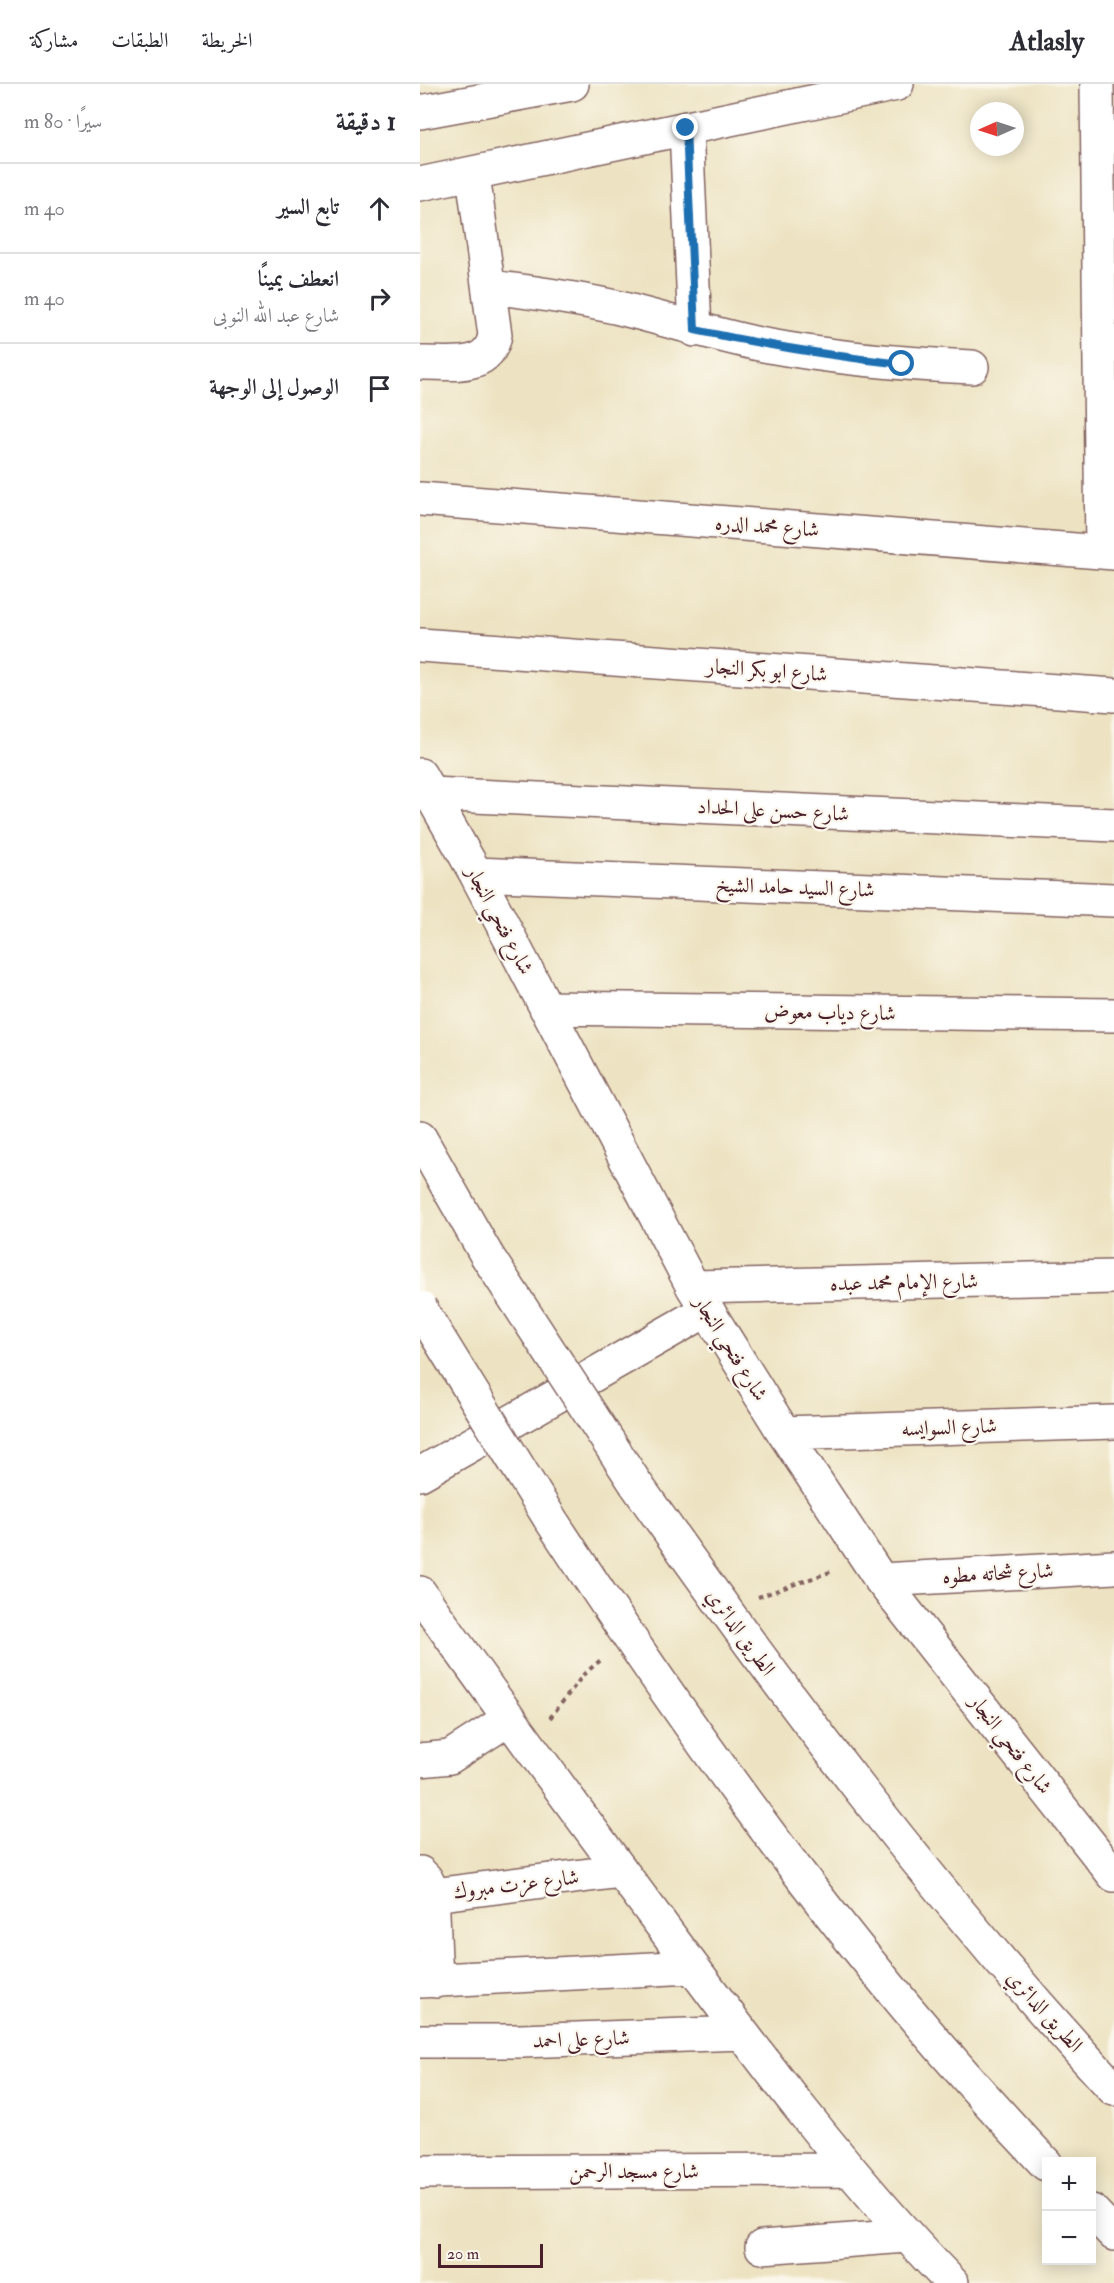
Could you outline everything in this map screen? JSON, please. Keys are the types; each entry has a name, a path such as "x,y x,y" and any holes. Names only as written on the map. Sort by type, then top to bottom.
{"main road":[{"path":"420,112 572,84"},
{"path":"420,184 473,175 897,84"},
{"path":"1097,84 1108,553"},
{"path":"686,128 695,330"},
{"path":"420,363 473,362 489,352 495,335 473,175"},
{"path":"489,287 542,293 614,307 695,330 833,357 972,368"},
{"name":"شارع محمد الدره","path":"420,499 1108,553"},
{"name":"شارع ابو بكر النجار","path":"420,645 1114,695"},
{"name":"شارع حسن على الحداد","path":"426,784 1114,825"},
{"name":"شارع فتحي النجار","path":"426,784 476,874 700,1299 784,1433 881,1580 1114,1875"},
{"name":"شارع السيد حامد الشيخ","path":"476,874 1114,900"},
{"name":"شارع دياب معوض","path":"546,1008 1114,1015"},
{"name":"الطريق الدائري","path":"420,1138 486,1254 636,1484 723,1609 811,1727 904,1845 1000,1961 1114,2089"},
{"name":"شارع الإمام محمد عبده","path":"700,1299 1114,1277"},
{"path":"420,1474 700,1299"},
{"path":"420,1308 549,1517 628,1638 727,1778 825,1906 928,2031 1042,2158"},
{"name":"شارع السوايسه","path":"784,1433 1114,1422"},
{"name":"شارع شحاته مطوه","path":"881,1580 1114,1567"},
{"path":"420,1593 431,1627 510,1718 742,2033 848,2170 951,2283"},
{"path":"420,1760 450,1757 510,1718"},
{"name":"شارع عزت مبروك","path":"426,1882 441,1894 621,1871"},
{"path":"426,1882 428,1981 692,1967"},
{"name":"شارع على احمد","path":"420,2041 521,2041 742,2033"},
{"name":"شارع مسجد الرحمن","path":"420,2172 848,2170"},
{"path":"1096,2215 1114,2235"},
{"path":"762,2247 906,2236"}],"path":[{"path":"723,1609 842,1568"},
{"path":"546,1723 584,1674 628,1638"}],"route":[{"path":"686,128 695,330 833,357 902,364"}]}
